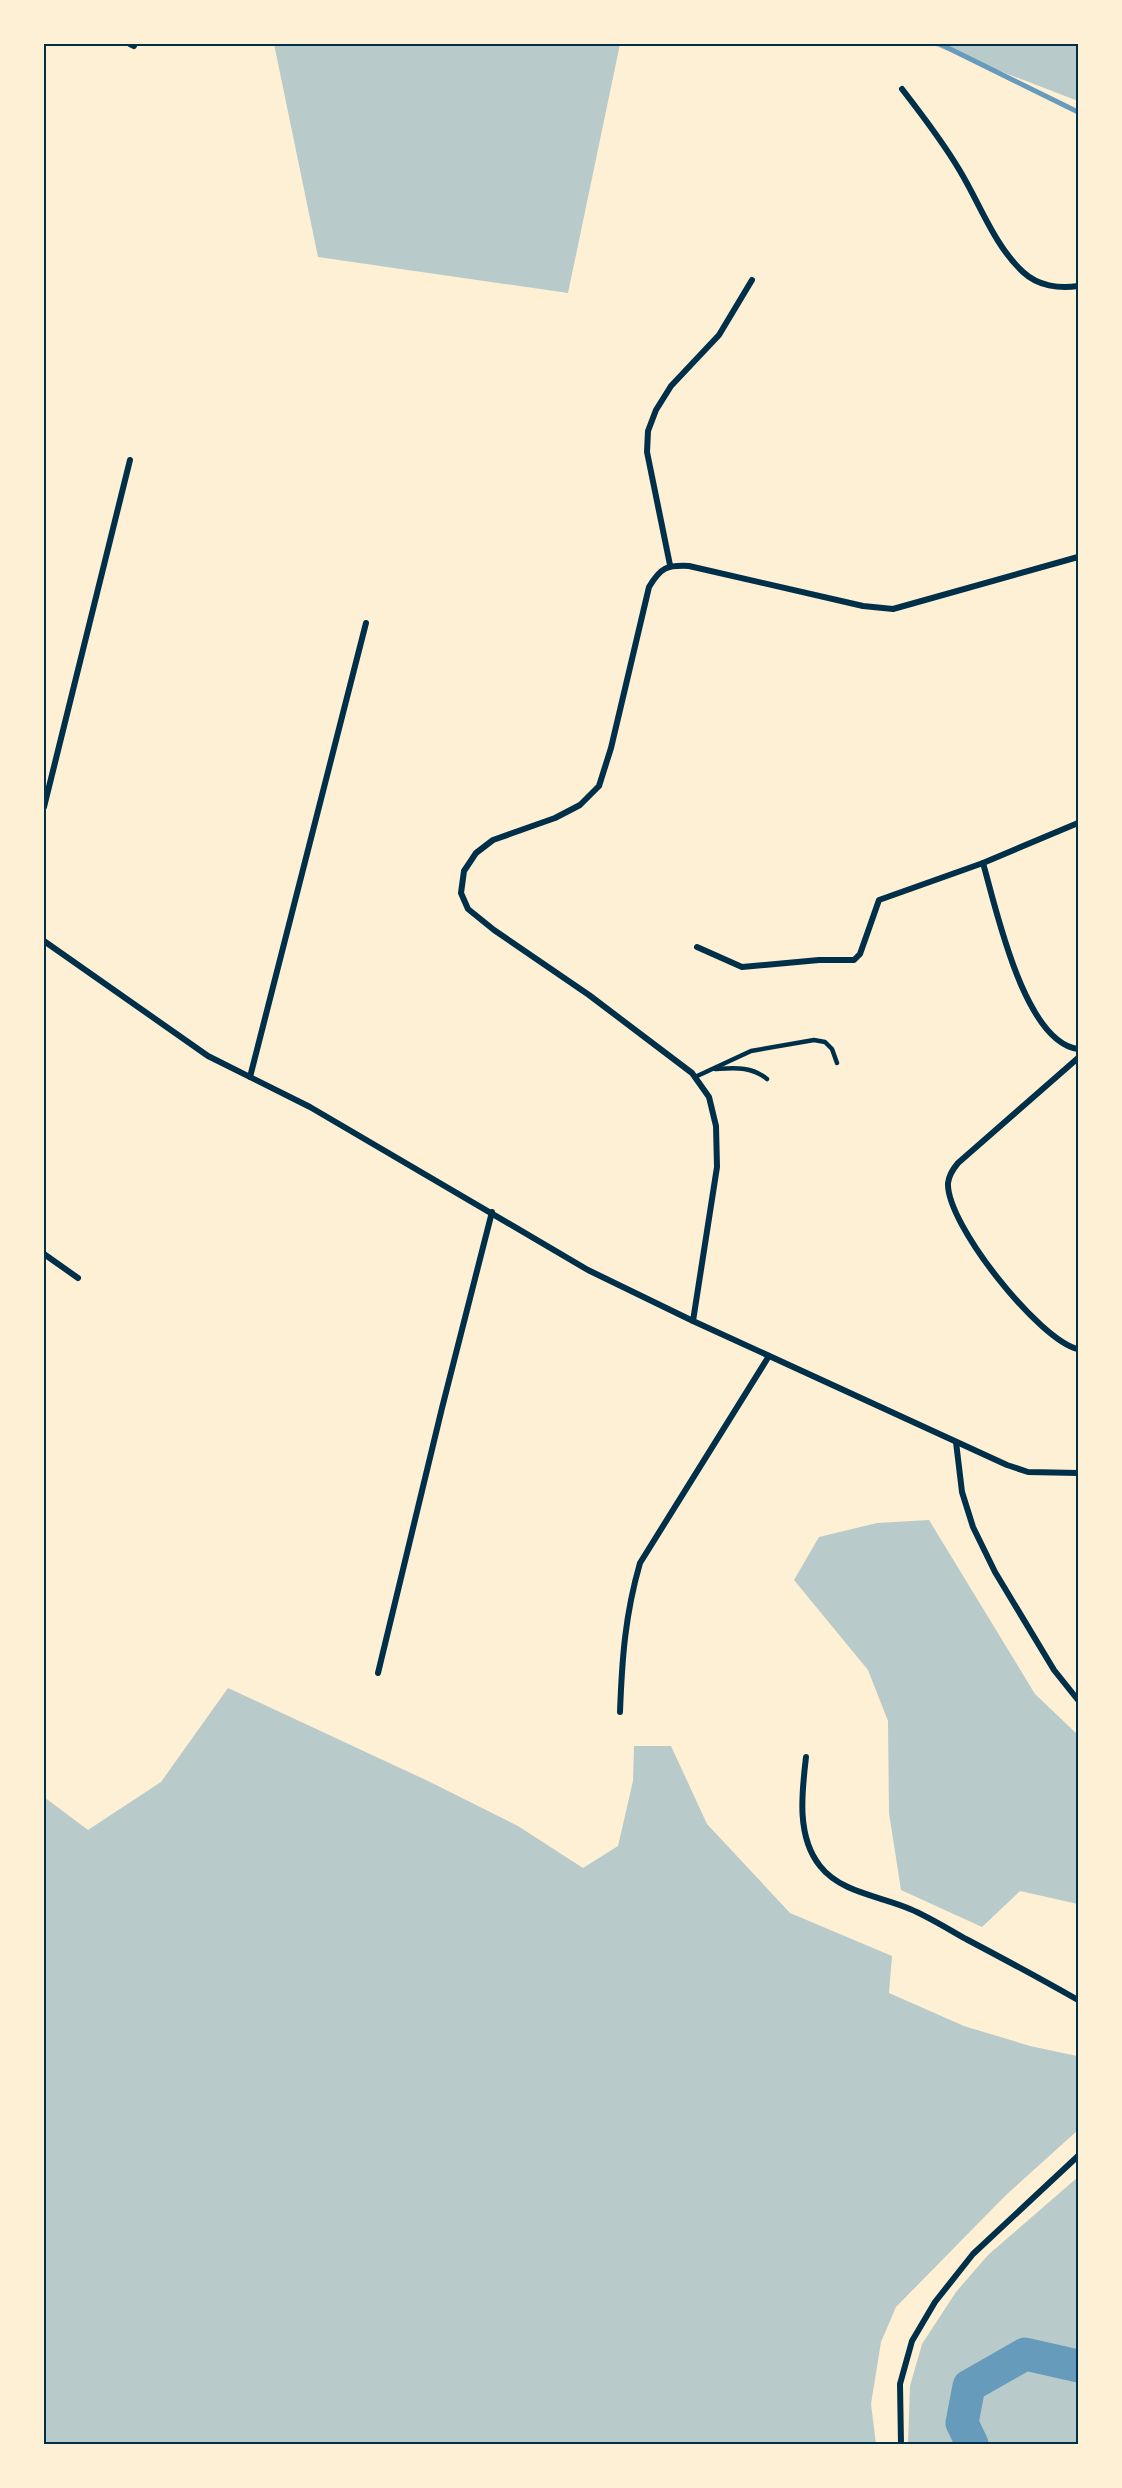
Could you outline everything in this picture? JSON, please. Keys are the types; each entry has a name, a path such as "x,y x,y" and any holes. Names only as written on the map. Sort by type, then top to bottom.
{"street":[{"path":"902,89 937,134 1003,248 1024,273 1043,284 1063,288 1078,286"},
{"path":"670,565 646,452 648,431 656,410 671,386 719,335 752,280"},
{"path":"44,807 130,460"},
{"path":"693,1321 717,1167 716,1126 710,1097 695,1077 590,995 494,930 468,909 461,893 464,870 476,853 493,840 555,818 580,805 599,786 611,748 649,587 656,575 670,565 689,566 862,606 893,609 1078,557"},
{"path":"250,1077 366,623"},
{"path":"697,947 742,967 819,960 854,960 860,954 879,900 983,863 1078,823"},
{"path":"983,863 1011,959 1031,1007 1050,1033 1072,1048 1078,1049"},
{"path":"44,941 208,1056 310,1107 588,1269 693,1321 1007,1466 1028,1472 1078,1473"},
{"path":"1078,1058 958,1163 950,1174 948,1185 962,1224 983,1262 1048,1333 1078,1349"},
{"path":"378,1673 492,1212"},
{"path":"44,1254 78,1278"},
{"path":"620,1712 624,1635 630,1596 640,1563 769,1356"},
{"path":"956,1442 962,1492 973,1527 995,1572 1048,1660 1078,1700"},
{"path":"806,1756 801,1797 802,1817 810,1848 820,1866 831,1876 845,1885 910,1909 1078,2000"},
{"path":"901,2445 900,2384 912,2341 935,2302 973,2254 1078,2156"}],"lane":[{"path":"695,1077 751,1051 814,1040 825,1042 832,1048 837,1063"},
{"path":"713,1069 745,1068 758,1072 767,1079"}],"shaded area":[{"path":"274,44 620,44 568,293 318,257"},
{"path":"930,44 1078,44 1078,101"},
{"path":"929,1520 1035,1694 1078,1735 1078,1904 1020,1891 982,1927 901,1890 889,1813 888,1721 868,1670 794,1580 819,1537 877,1523"},
{"path":"228,1688 428,1781 518,1826 583,1868 618,1846 633,1781 634,1746 671,1746 707,1824 790,1913 892,1956 889,1993 964,2026 1030,2046 1077,2056 1078,2053 1078,2130 1006,2195 896,2307 881,2342 871,2404 876,2444 44,2444 44,1797 88,1830 161,1782"},
{"path":"1078,2177 1078,2444 908,2444 910,2386 922,2344 956,2292 988,2255"}],"waterway":[{"path":"940,44 1078,112"},
{"path":"972,2444 962,2423 969,2386 1025,2354 1078,2366"}]}
